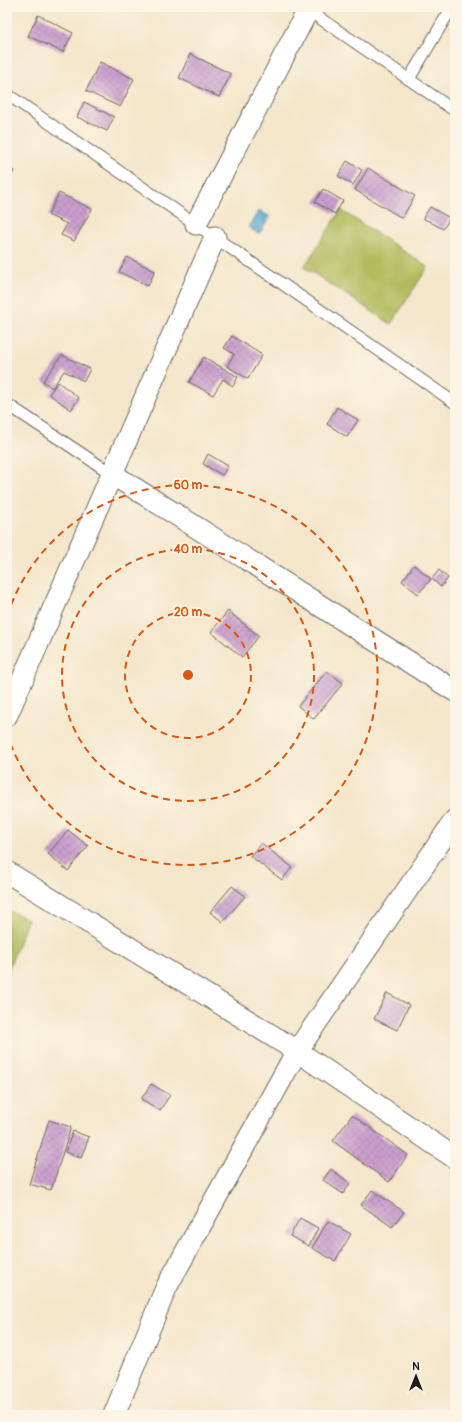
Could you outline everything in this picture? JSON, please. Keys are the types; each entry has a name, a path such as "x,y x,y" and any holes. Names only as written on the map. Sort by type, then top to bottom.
{"street":[{"path":"196,224 306,9"},
{"path":"7,715 215,237"},
{"path":"112,474 455,690"},
{"path":"114,1415 166,1288 297,1051 455,820"},
{"path":"7,872 297,1051 455,1158"}],"lane":[{"path":"409,79 452,7"},
{"path":"306,9 455,110"},
{"path":"7,94 455,403"},
{"path":"7,404 112,474"}],"green space":[{"path":"341,210 428,267 391,324 304,267"},
{"path":"7,910 28,919 7,973"}],"water":[{"path":"259,210 270,217 259,234 248,227"}],"building":[{"path":"38,15 73,33 63,52 28,36"},
{"path":"190,54 231,74 219,97 179,78"},
{"path":"100,62 134,79 120,107 86,91"},
{"path":"84,102 114,117 107,131 77,117"},
{"path":"347,161 362,170 353,185 338,176"},
{"path":"7,167 14,171 10,179 7,178"},
{"path":"368,168 415,196 402,218 355,190"},
{"path":"323,189 343,201 335,214 315,202"},
{"path":"59,193 92,209 74,241 61,235 67,224 48,215"},
{"path":"430,207 450,218 443,229 423,218"},
{"path":"127,257 155,271 148,286 119,272"},
{"path":"232,336 262,355 248,379 227,366 234,354 224,348"},
{"path":"62,355 90,369 84,381 64,371 52,388 43,381"},
{"path":"204,357 238,377 233,386 223,379 213,395 189,382"},
{"path":"58,382 79,398 71,410 49,394"},
{"path":"337,407 358,420 347,437 327,424"},
{"path":"208,454 228,466 222,475 203,464"},
{"path":"414,565 431,579 418,594 402,581"},
{"path":"439,570 448,578 441,587 432,579"},
{"path":"228,611 259,636 242,657 211,632"},
{"path":"327,671 343,683 314,719 298,706"},
{"path":"68,830 88,846 68,871 48,854"},
{"path":"261,843 292,867 282,880 250,856"},
{"path":"232,886 245,896 223,922 210,912"},
{"path":"387,993 409,1005 397,1030 374,1019"},
{"path":"151,1084 170,1095 160,1110 141,1099"},
{"path":"352,1115 408,1155 389,1182 333,1141"},
{"path":"49,1120 71,1127 51,1190 29,1184"},
{"path":"73,1131 89,1137 81,1158 65,1152"},
{"path":"331,1169 350,1183 343,1194 323,1180"},
{"path":"372,1190 404,1212 392,1227 361,1205"},
{"path":"300,1218 318,1228 309,1246 290,1236"},
{"path":"328,1221 351,1234 335,1261 312,1248"}]}
